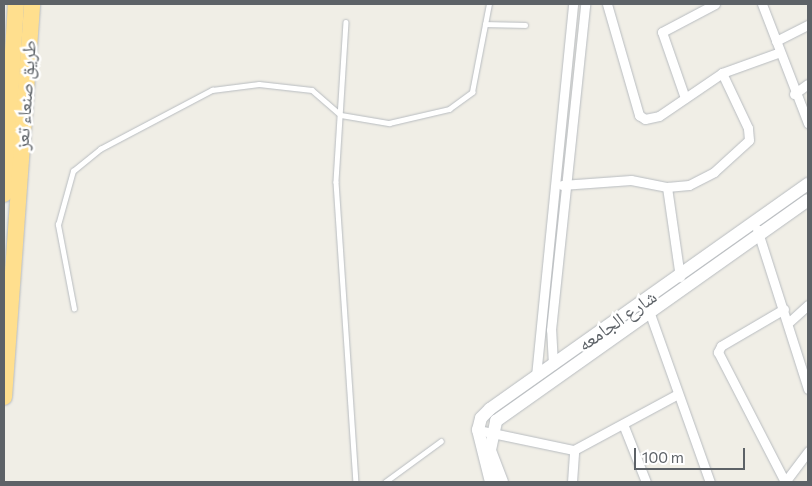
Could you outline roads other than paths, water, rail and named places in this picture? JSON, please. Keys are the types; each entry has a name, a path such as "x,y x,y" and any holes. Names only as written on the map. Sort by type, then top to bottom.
{"highway":[{"name":"طريق صنعاء تعز","path":"4,194 16,4"},
{"name":"طريق صنعاء تعز","path":"4,397 32,4"}],"street":[{"path":"536,376 573,4"},
{"path":"553,365 551,330 586,4"},
{"path":"607,4 639,115 651,119 722,73 778,53"},
{"path":"684,98 662,32 715,4"},
{"path":"762,4 776,41 778,53 808,123"},
{"path":"776,41 808,25"},
{"path":"555,186 631,180 667,187 708,176 749,140 748,128 722,73"},
{"path":"794,94 808,84"},
{"name":"شارع الجامعه","path":"484,432 496,421 649,312 758,230 808,184"},
{"path":"667,187 680,276"},
{"name":"شارع الجامعه","path":"484,432 481,418 490,409 536,376 680,276 808,200"},
{"path":"758,230 808,389"},
{"path":"788,322 808,305"},
{"path":"784,309 720,346 718,352 785,482 808,451"},
{"path":"649,312 710,482"},
{"path":"484,432 574,450 678,394"},
{"path":"623,424 646,482"},
{"path":"484,432 491,482"},
{"path":"484,432 502,482"},
{"path":"572,482 574,450"}],"lane":[{"path":"74,309 58,225 73,171 100,149 212,90 259,84 312,90 341,116 389,122 463,102 472,92 489,4"},
{"path":"346,22 336,182 356,482"},
{"path":"485,24 525,25"},
{"path":"385,482 441,440"}]}
